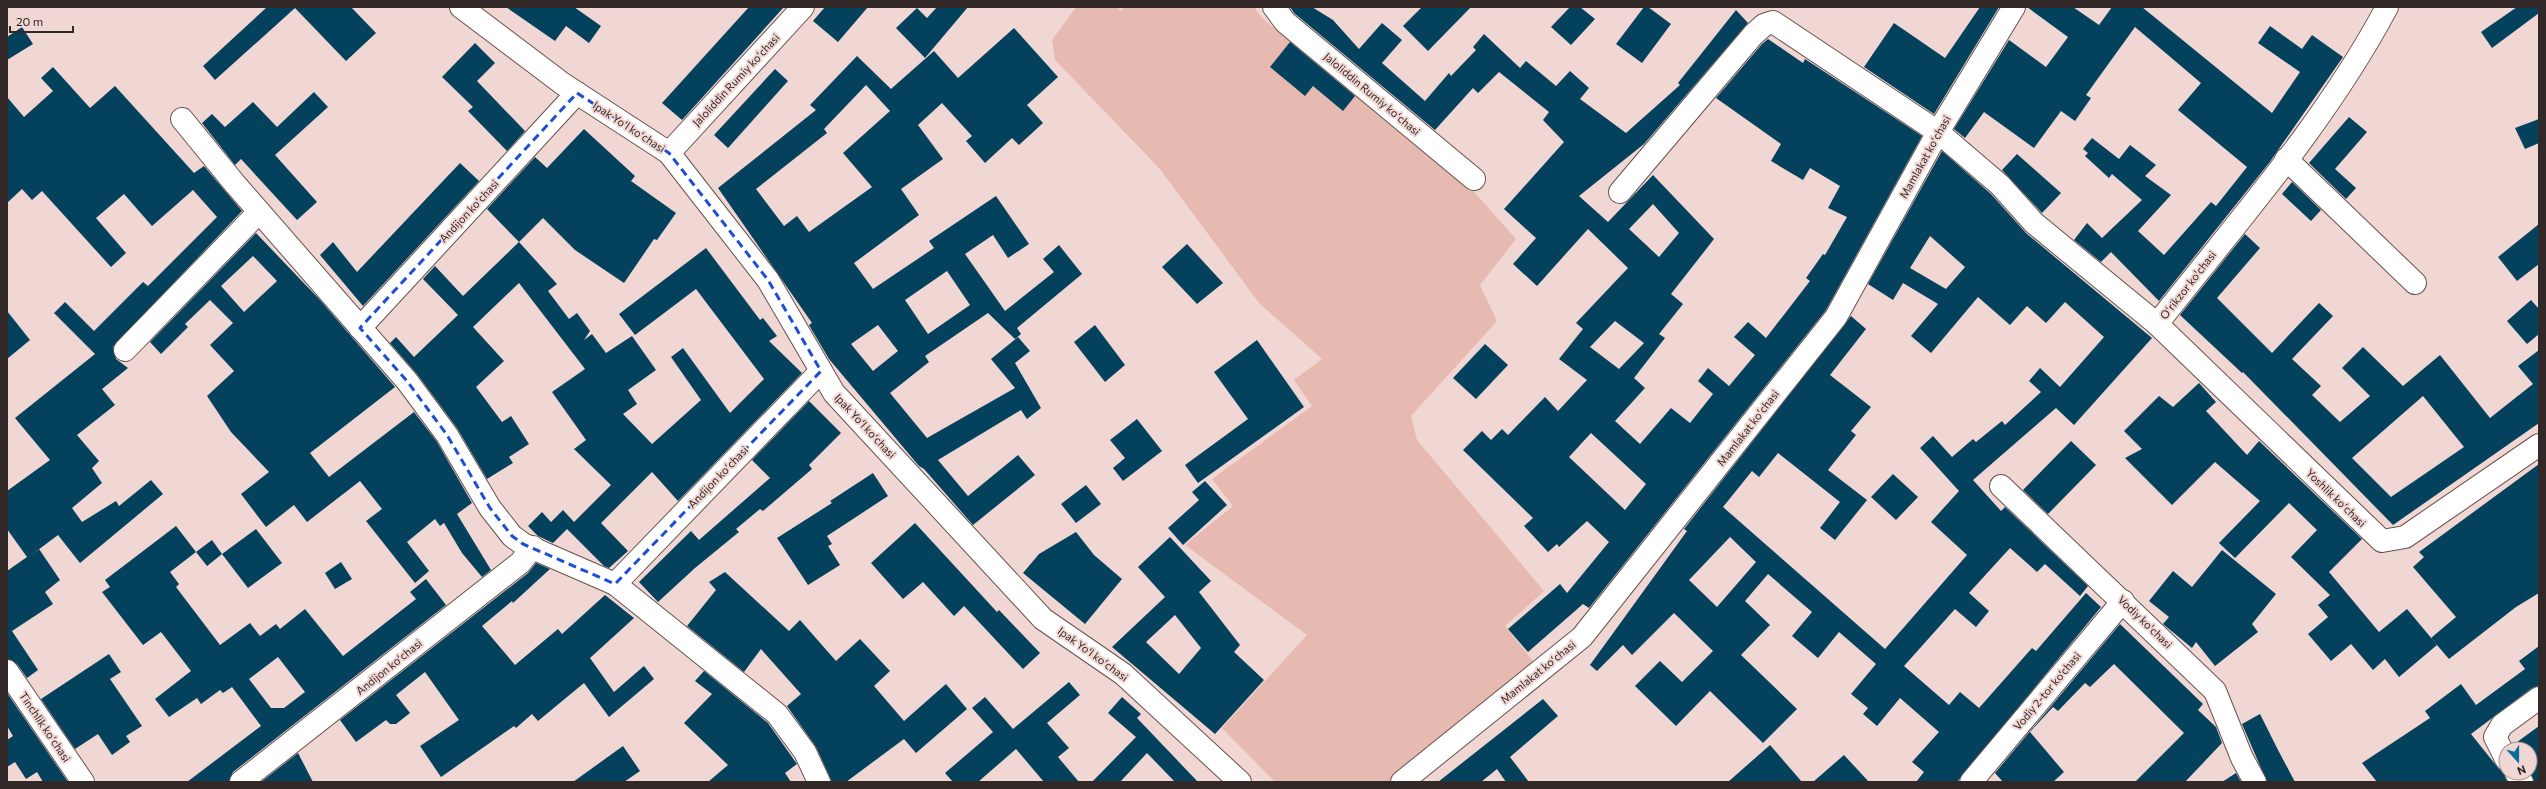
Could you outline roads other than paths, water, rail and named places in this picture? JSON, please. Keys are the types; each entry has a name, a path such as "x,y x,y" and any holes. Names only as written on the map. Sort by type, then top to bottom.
{"street":[{"name":"Ipak Yoʻl koʻchasi","path":"461,7 577,94 669,153 768,280 834,393 1043,619 1123,674 1240,782"},
{"name":"Jaloliddin Rumiy koʻchasi","path":"669,153 803,7"},
{"name":"Jaloliddin Rumiy koʻchasi","path":"1274,7 1285,22 1474,179"},
{"name":"Mamlakat koʻchasi","path":"1402,782 1582,637 1836,317 1938,132 2014,7"},
{"name":"Oʻrikzor ko'chasi","path":"1620,192 1753,35 1764,25 1773,22 1938,132 2000,185 2034,223 2157,324 2286,159 2361,56 2386,7"},
{"name":"Andijon koʻchasi","path":"360,328 577,94"},
{"path":"182,119 259,212 407,381 447,435 490,508 512,536 523,544 533,547 615,584 777,714 805,752 819,782"},
{"path":"2286,159 2415,283"},
{"path":"125,350 259,212"},
{"name":"Yoshlik koʻchasi","path":"2157,324 2382,541 2405,537 2539,445"},
{"name":"Andijon koʻchasi","path":"615,584 821,371"},
{"name":"Vodiy ko'chasi","path":"2001,486 2123,601 2215,691 2242,758 2255,782"},
{"name":"Andijon koʻchasi","path":"241,782 520,563 533,547"},
{"name":"Vodiy 2-tor ko‘chasi","path":"1971,782 2123,601"},
{"name":"Tinchlik koʻchasi","path":"7,671 83,782"},
{"path":"2498,744 2494,737 2502,725 2539,698"}]}
